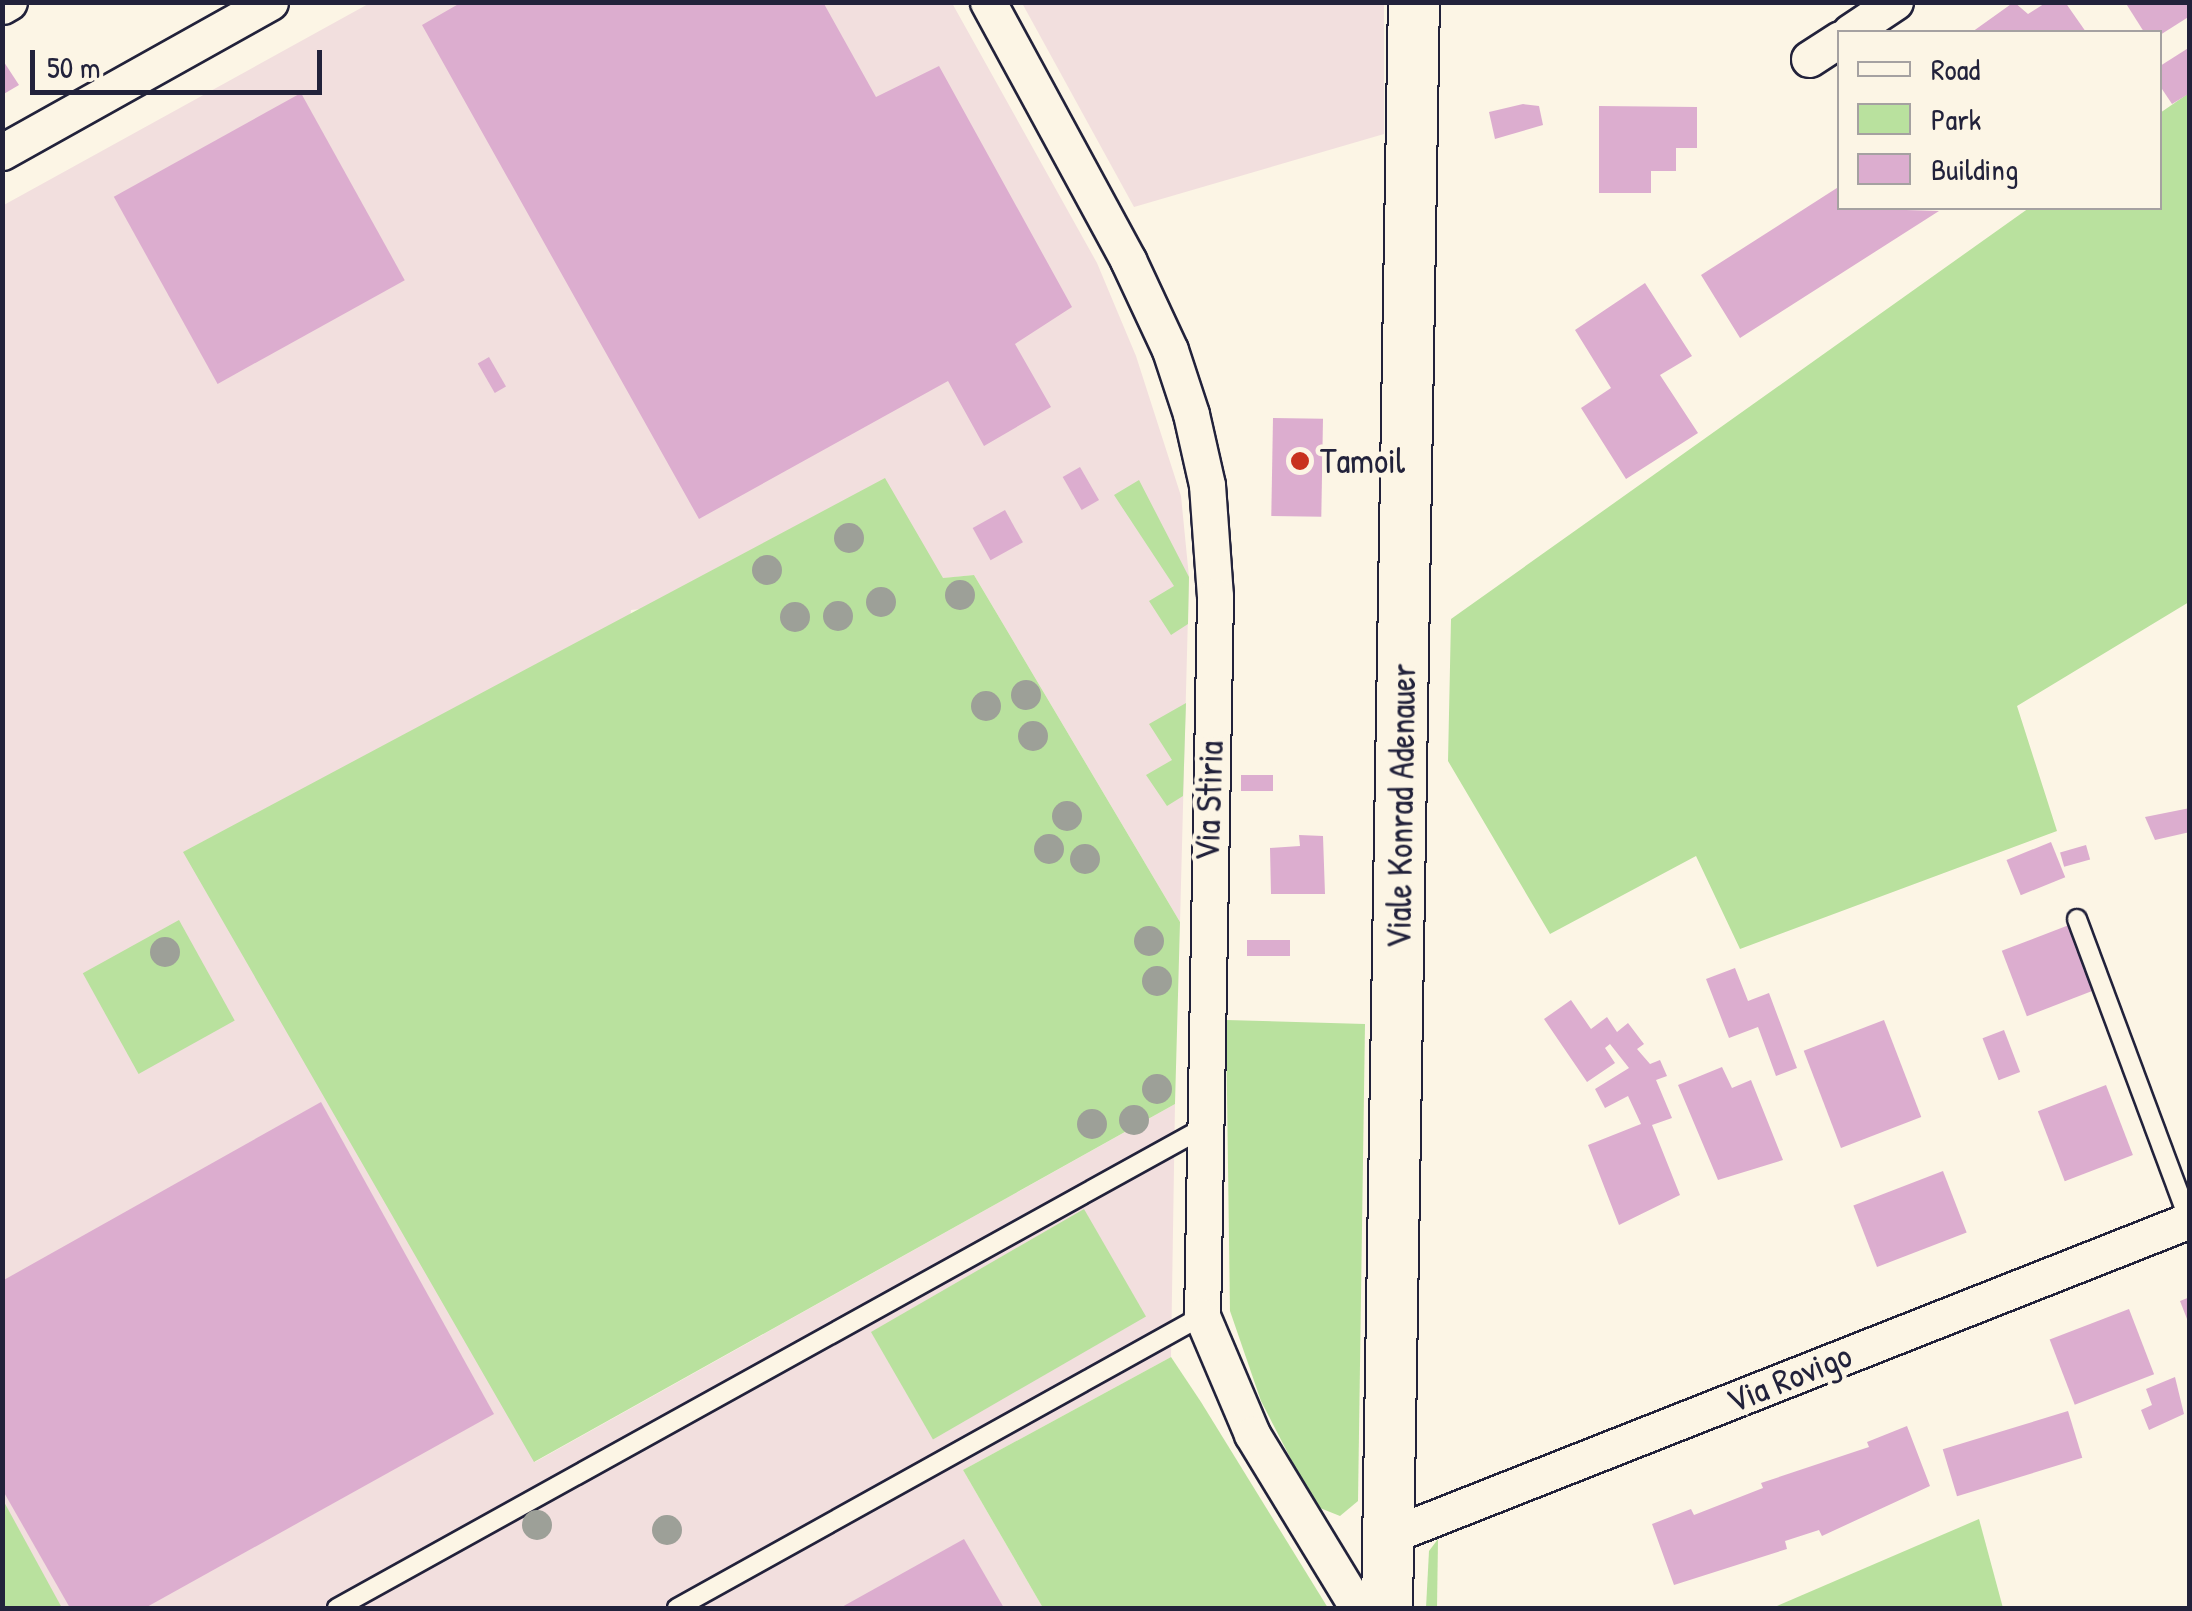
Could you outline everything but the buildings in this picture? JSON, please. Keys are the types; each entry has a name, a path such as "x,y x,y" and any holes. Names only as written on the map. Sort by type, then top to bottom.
{"main road":[{"name":"Viale Konrad Adenauer","path":"1388,1608 1414,2"}],"street":[{"path":"2,6 9,2"},
{"path":"2,152 270,2"},
{"name":"Via Stiria","path":"988,2 1170,350 1207,485 1215,596 1201,1129 1202,1316 1260,1449 1358,1608"},
{"path":"1853,30 1895,2"},
{"path":"1809,59 1837,41"},
{"name":"Via Rovigo","path":"1390,1536 2189,1220"}],"lane":[{"name":"Via Rovigo","path":"2077,919 2189,1220"},
{"path":"337,1608 1201,1129"},
{"path":"677,1608 1202,1316"}],"shaded area":[{"path":"370,3 952,3 1097,263 1136,356 1181,496 1189,577 1180,922 974,575 631,610 535,1462 1175,1104 1171,1357 963,1470 1043,1608 3,1608 2,206"},
{"path":"1022,3 1384,3 1384,134 1134,207"}],"green space":[{"path":"2189,93 2189,602 2017,706 2057,831 1740,949 1696,856 1550,934 1448,761 1451,619 2026,210 2162,210 2162,112"},
{"path":"885,478 943,578 974,575 1180,922 1175,1104 534,1462 183,852"},
{"path":"1139,480 1189,577 1188,624 1171,635 1149,601 1174,586 1114,495"},
{"path":"1186,703 1183,796 1167,806 1146,775 1172,760 1149,724"},
{"path":"179,920 235,1021 139,1074 83,973"},
{"path":"1226,1020 1365,1024 1358,1501 1340,1516 1320,1508 1309,1494 1261,1401 1230,1311"},
{"path":"1084,1209 1146,1316 933,1439 871,1332"},
{"path":"1171,1357 1328,1608 1043,1608 963,1470"},
{"path":"3,1500 62,1608 3,1608"},
{"path":"1979,1519 2003,1608 1777,1606"},
{"path":"1438,1539 1437,1608 1426,1608 1429,1551"}],"place":[{"name":"Tamoil","path":"1300,461"}]}
